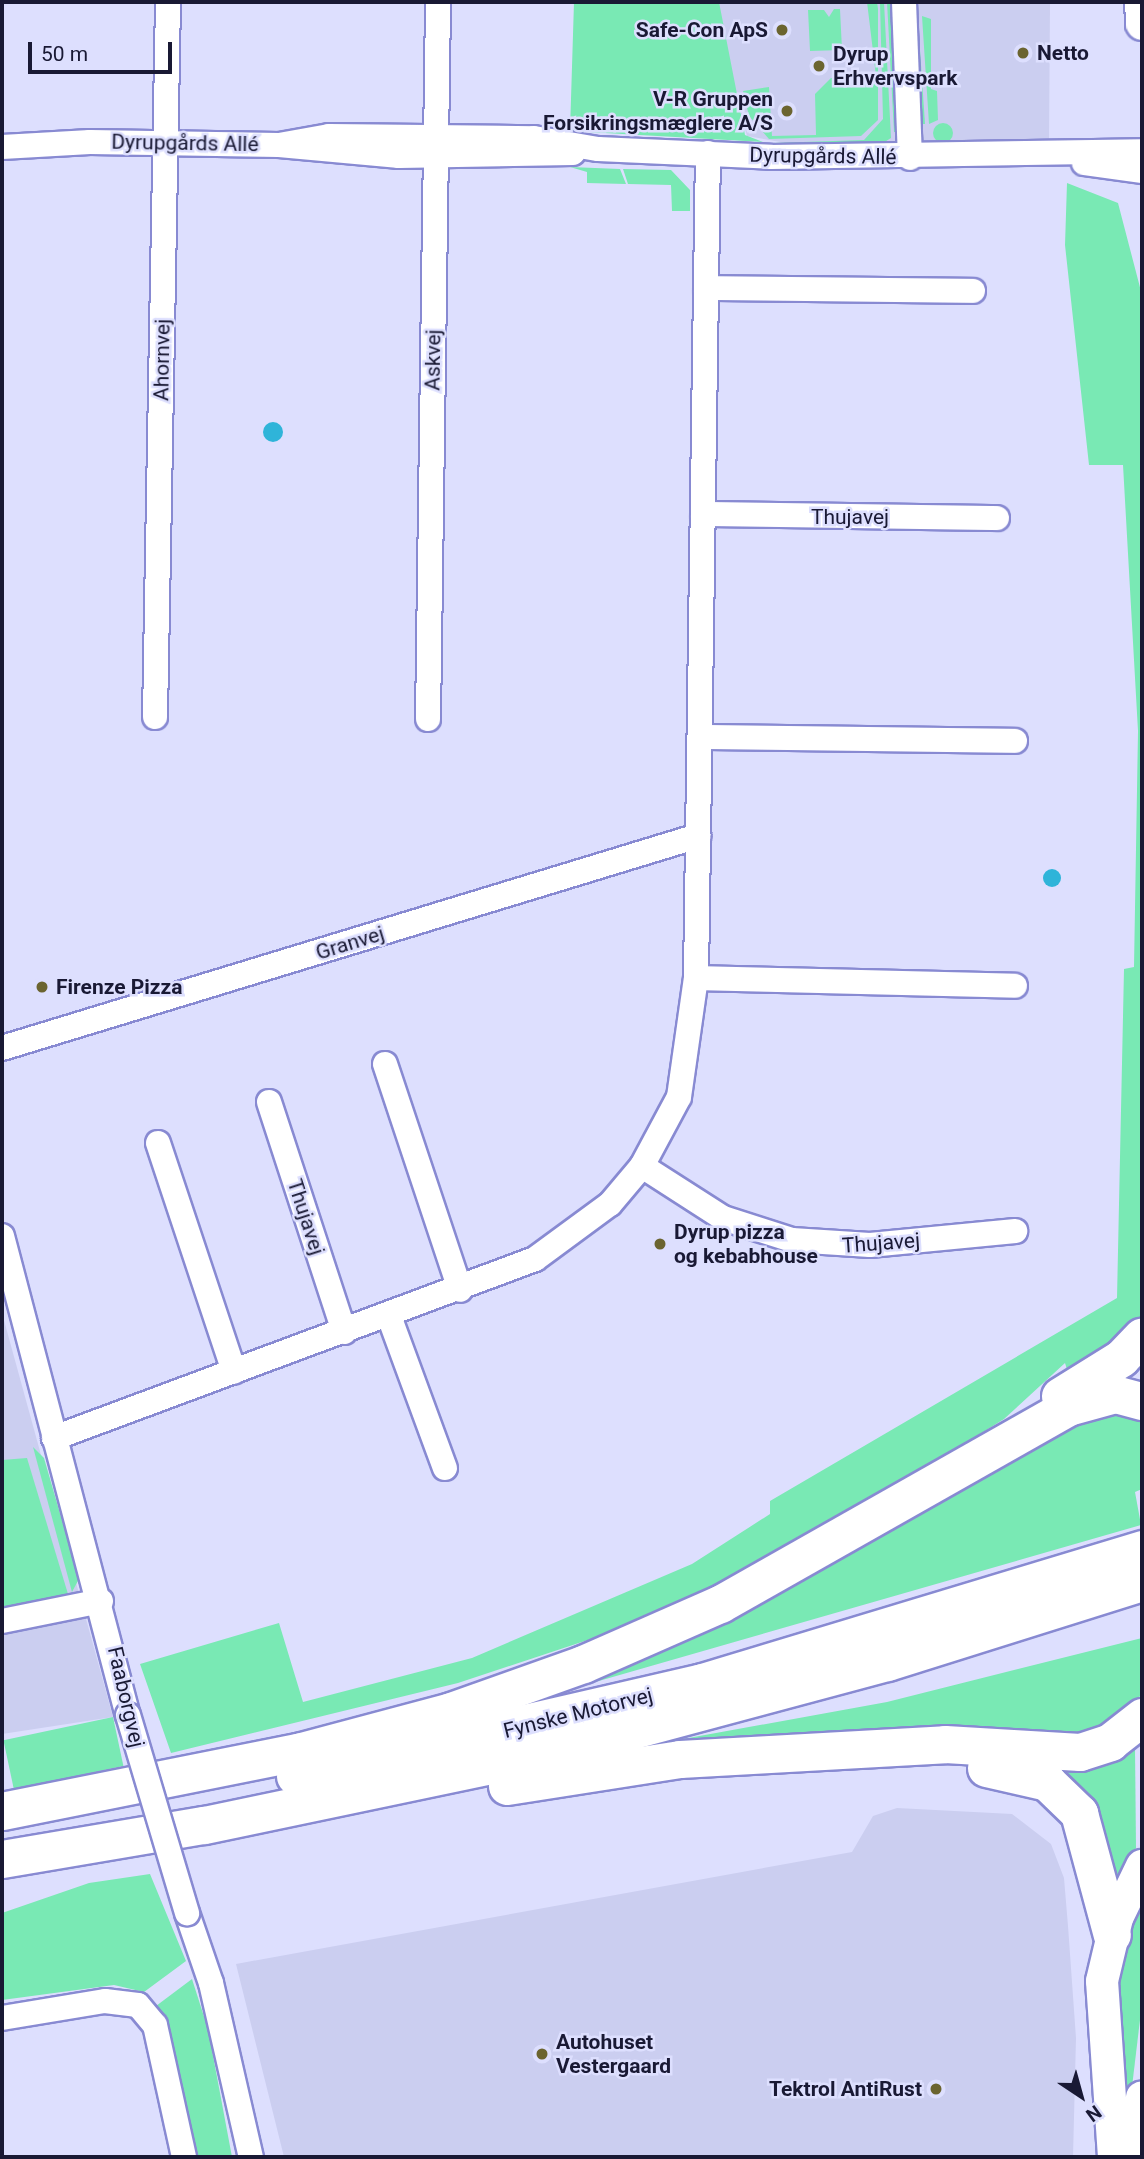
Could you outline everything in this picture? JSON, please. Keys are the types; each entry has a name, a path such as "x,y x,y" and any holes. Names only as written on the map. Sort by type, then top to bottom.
{"highway":[{"path":"809,1557 1113,1363 1142,1336"},
{"path":"2,1811 301,1751 451,1711 622,1648 809,1557 1068,1407 1115,1394 1142,1401"},
{"name":"Fynske Motorvej","path":"2,1829 536,1724 860,1637 1142,1549"},
{"name":"Fynske Motorvej","path":"2,1859 204,1825 696,1714 1142,1582"},
{"path":"204,1825 345,1815 680,1759 945,1744 1080,1752 1110,1742 1142,1717"},
{"path":"818,1752 1013,1770 1047,1782 1086,1827 1112,1935"}],"main road":[{"path":"1141,2 1142,23"},
{"path":"1114,2157 1115,2110 1101,2000 1112,1935 1142,1866"},
{"path":"1135,2157 1142,2097"}],"street":[{"name":"Ahornvej","path":"155,717 168,2"},
{"name":"Askvej","path":"428,719 438,2"},
{"path":"904,2 909,158"},
{"name":"Dyrupgårds Allé","path":"2,130 90,142"},
{"name":"Dyrupgårds Allé","path":"2,147 90,142 279,145 334,155 534,138 598,149 909,158 1049,157 1142,151"},
{"path":"54,1438 460,1290 535,1259 575,1233 642,1166 679,1097 696,978 708,153"},
{"name":"Dyrupgårds Allé","path":"1049,157 1142,171"},
{"path":"706,288 973,290"},
{"name":"Thujavej","path":"703,514 997,518"},
{"path":"700,737 1015,741"},
{"name":"Granvej","path":"2,1048 698,836"},
{"path":"696,978 1015,986"},
{"path":"385,1064 460,1290"},
{"name":"Thujavej","path":"269,1102 344,1332"},
{"path":"158,1143 234,1372"},
{"name":"Thujavej","path":"642,1166 723,1218 792,1240 870,1245 1015,1231"},
{"name":"Faaborgvej","path":"2,1236 54,1438 101,1601 128,1715 187,1913 211,1983 251,2157"},
{"path":"389,1315 445,1468"},
{"path":"2,1621 101,1601"},
{"path":"2,2018 104,2001 138,2005 155,2025 184,2157"}],"shaded area":[{"path":"711,2 1050,2 1049,142 786,143 747,136"},
{"path":"2,1313 113,1717 2,1734"},
{"path":"897,1808 1012,1814 1051,1844 1064,1878 1076,2038 1073,2157 284,2157 236,1964 852,1852 873,1816"}],"green space":[{"path":"574,2 719,2 745,135 763,142 570,131"},
{"path":"867,2 877,2 878,9 878,120 861,136 769,139 749,116 743,91 769,87 772,136 816,135 815,94 831,78 876,76"},
{"path":"880,2 884,2 891,138 883,143 772,143 864,140 883,119"},
{"path":"887,2 893,2 898,132 894,132"},
{"path":"834,9 840,9 842,50 810,51 808,10 824,10 829,17"},
{"path":"922,16 931,19 931,89 937,91 938,120 929,124"},
{"path":"918,20 925,124 922,124 913,26"},
{"path":"939,123 947,123 953,133 947,143 939,143 933,137 933,129"},
{"path":"570,167 620,169 626,184 587,183 587,172"},
{"path":"623,169 671,170 690,190 690,211 672,211 671,185 628,184"},
{"path":"1067,183 1118,203 1142,295 1142,1323 1071,1382 1065,1363 1004,1419 842,1520 642,1622 458,1683 171,1753 140,1664 279,1623 303,1702 472,1658 692,1564 770,1514 770,1501 1117,1298 1124,969 1134,967 1138,731 1123,465 1089,465 1065,245"},
{"path":"1088,1411 1132,1412 1142,1419 1142,1489 1135,1492 1141,1525 557,1693 555,1685"},
{"path":"33,1447 44,1458 79,1579 72,1592"},
{"path":"27,1458 68,1594 2,1612 2,1460"},
{"path":"1142,1638 1140,1696 1128,1711 1084,1736 628,1749 887,1702"},
{"path":"113,1717 123,1766 14,1789 3,1740"},
{"path":"1135,1747 1136,1848 1117,1886 1042,1764"},
{"path":"150,1874 186,1961 144,1992 114,1985 2,2000 2,1913 89,1883"},
{"path":"1140,1906 1142,2003 1129,2112 1116,1992 1124,1940"},
{"path":"192,1979 208,2029 232,2157 195,2157 165,2016 156,2006"}],"water":[{"path":"273,422 280,425 283,432 280,439 273,442 266,439 263,432 266,425"},
{"path":"1052,869 1058,872 1061,878 1058,884 1052,887 1046,884 1043,878 1046,872"}],"place":[{"name":"Safe-Con ApS","path":"782,30"},
{"name":"Netto","path":"1023,53"},
{"name":"Dyrup Erhvervspark","path":"819,66"},
{"name":"V-R Gruppen Forsikringsmæglere A/S","path":"787,111"},
{"name":"Firenze Pizza","path":"42,987"},
{"name":"Dyrup pizza og kebabhouse","path":"660,1244"},
{"name":"Autohuset Vestergaard","path":"542,2054"},
{"name":"Tektrol AntiRust","path":"936,2089"}]}
